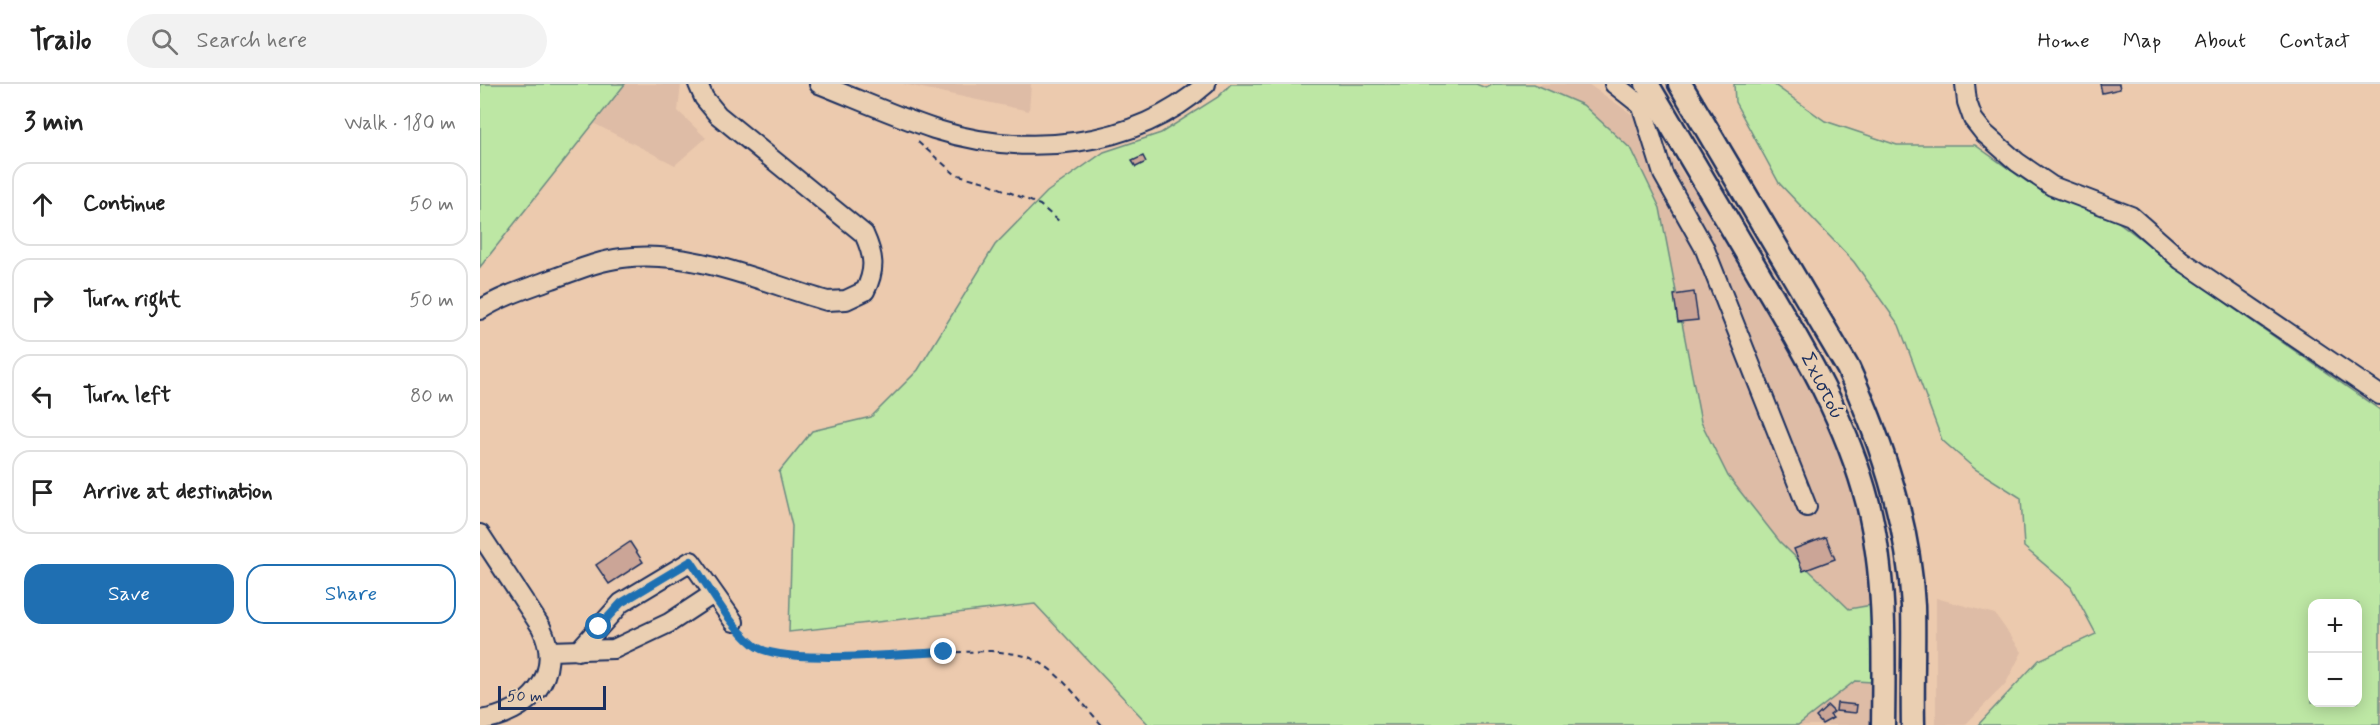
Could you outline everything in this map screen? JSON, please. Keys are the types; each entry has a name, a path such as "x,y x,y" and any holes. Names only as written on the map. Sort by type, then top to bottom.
{"main road":[{"name":"Σχιστού","path":"1680,84 1848,368 1887,463 1896,496 1913,605 1912,725"},
{"path":"1697,84 1706,129"},
{"name":"Σχιστού","path":"1644,94 1681,143 1822,382 1857,468 1868,506 1881,579 1884,609 1883,725"}],"street":[{"path":"480,310 532,286 597,263 650,256 696,261 827,301 846,300 865,291 874,270 872,251 864,234 718,115 704,98 698,84"},
{"path":"819,84 936,129 975,138 1059,144 1092,140 1160,117 1206,84"},
{"path":"1614,84 1644,94 1663,174 1704,247 1807,507"},
{"path":"1965,84 1967,102 1973,118 1984,133 2026,169 2072,195 2131,216 2181,260 2380,395"},
{"path":"480,534 549,643 543,682 528,700 508,714 480,720"},
{"path":"578,651 621,603 691,561 734,622"},
{"path":"549,651 614,649 669,622 713,594"}],"path":[{"path":"899,116 911,136 955,174 986,182 1040,205 1059,221"},
{"path":"734,622 755,646 763,651 787,655 816,657 991,651 1018,654 1035,660 1052,672 1102,725"}],"shaded area":[{"path":"625,84 681,84 678,111 706,138 675,165 595,124"},
{"path":"903,84 1031,84 1029,111"},
{"path":"1534,84 1588,84 1633,115 1676,163 1727,241 1815,394 1847,473 1866,535 1872,605 1849,609 1780,542 1728,476 1701,422 1660,208 1632,150 1583,105"},
{"path":"1936,598 1995,614 2022,652 2006,683 1965,725 1936,725"},
{"path":"1855,681 1872,682 1872,725 1798,725"}],"green space":[{"path":"480,84 625,84 480,267"},
{"path":"1231,84 1476,84 1486,88 1494,84 1534,84 1583,105 1632,150 1660,208 1701,422 1728,476 1780,542 1849,609 1872,605 1872,682 1855,681 1798,725 1149,725 1035,604 789,632 792,526 779,472 812,431 871,417 918,370 995,245 1047,192 1104,152 1161,133 1218,97"},
{"path":"1734,84 1773,84 1825,121 1897,145 1975,145 2029,183 2113,218 2233,308 2380,410 2380,725 1978,725 2039,660 2096,634 2071,587 2024,547 2021,498 1975,469 1942,440 1899,325 1854,262 1779,183 1735,102"}],"building":[{"path":"2100,84 2119,84 2120,89 2102,93"},
{"path":"1143,156 1146,162 1136,167 1132,161"},
{"path":"1694,292 1698,320 1678,322 1674,295"},
{"path":"1826,537 1835,559 1803,571 1794,549"},
{"path":"630,542 643,562 609,584 596,565"},
{"path":"1837,703 1857,705 1856,713 1836,711"},
{"path":"1828,706 1834,712 1830,715 1833,718 1822,724 1816,717"}],"route":[{"path":"599,627 621,603 691,561 734,622 755,646 763,651 816,657 944,652"}]}
